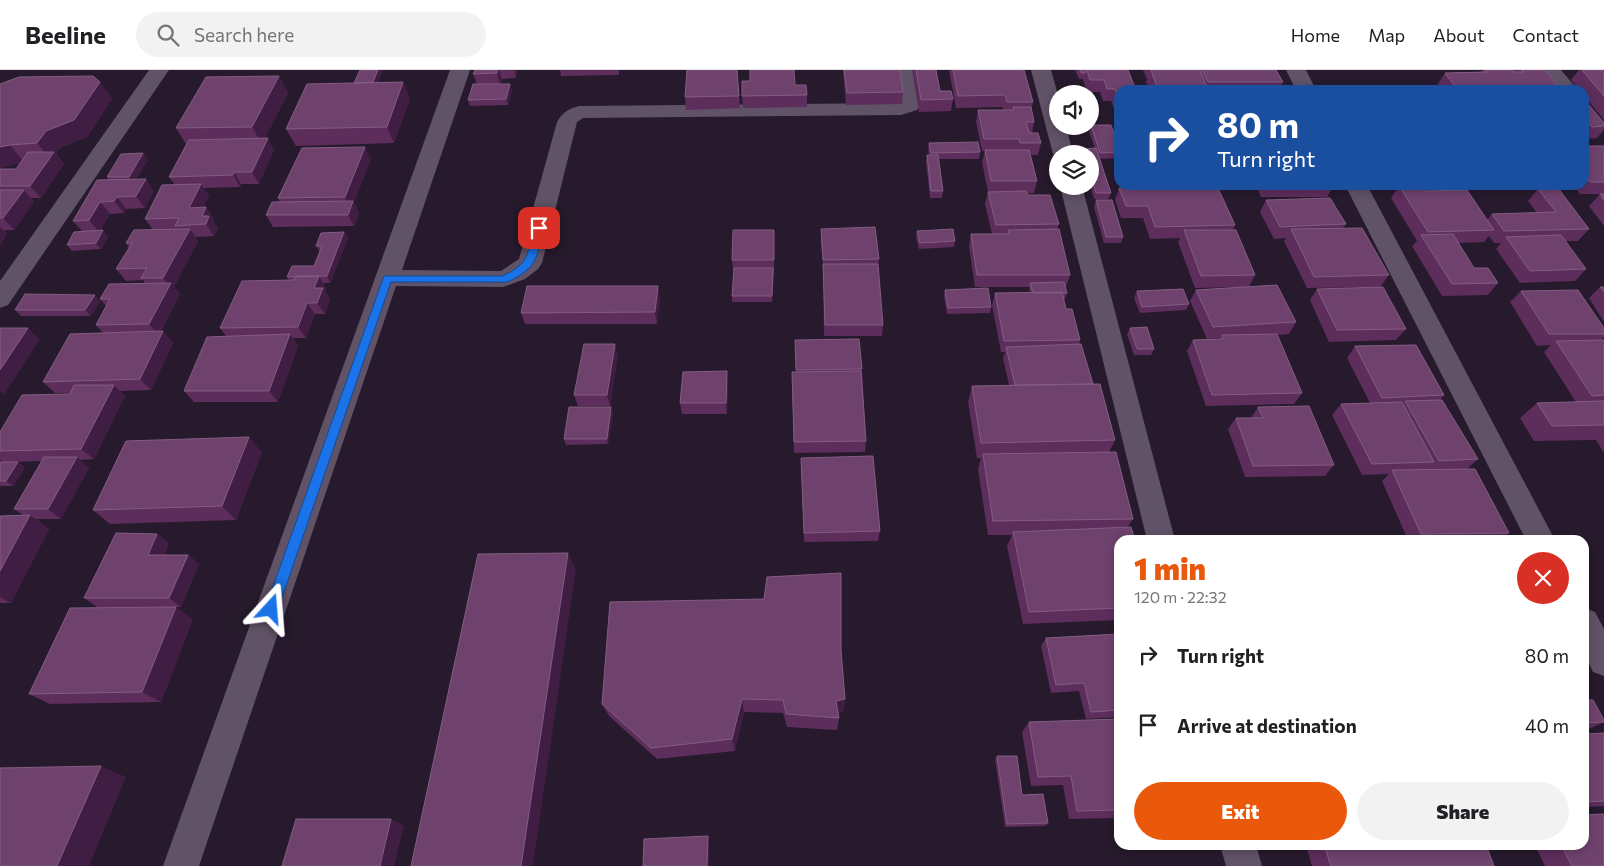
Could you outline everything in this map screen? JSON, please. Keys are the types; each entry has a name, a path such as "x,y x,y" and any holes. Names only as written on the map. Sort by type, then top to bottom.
{"street":[{"path":"0,299 159,70"},
{"path":"181,866 460,70"},
{"path":"388,278 503,279 517,274 530,263 567,122 571,116 579,112 901,109 910,106 904,70"},
{"path":"1041,70 1061,145"},
{"path":"1296,70 1304,85"},
{"path":"1551,70 1564,85"},
{"path":"1359,190 1538,535"},
{"path":"1073,195 1160,535"},
{"path":"1589,632 1604,661"},
{"path":"1239,850 1244,866"}],"building":[{"path":"360,70 378,70 373,82 354,83"},
{"path":"475,70 497,70 497,73 473,74"},
{"path":"687,70 737,70 739,96 685,97"},
{"path":"750,70 794,70 795,85 806,85 807,95 742,96 742,81 750,81"},
{"path":"844,70 900,70 903,92 847,93"},
{"path":"916,70 936,70 940,91 951,91 953,99 921,100"},
{"path":"953,70 1024,70 1033,102 1007,102 1005,95 958,96"},
{"path":"1087,70 1128,70 1134,85 1114,85 1114,89 1107,89 1104,80 1090,80"},
{"path":"1151,70 1200,70 1206,85 1156,85"},
{"path":"1202,70 1276,70 1283,82 1208,82"},
{"path":"1485,70 1523,72 1521,70 1545,70 1558,85 1454,85 1445,73 1487,72"},
{"path":"1582,70 1604,70 1604,96"},
{"path":"93,76 100,82 74,120 46,131 37,143 0,147 0,84 19,77"},
{"path":"279,76 252,127 176,128 206,77"},
{"path":"403,82 387,127 286,129 307,84"},
{"path":"473,84 510,84 506,99 468,100"},
{"path":"1589,105 1604,123 1604,126 1592,127 1589,123"},
{"path":"1013,107 1031,107 1034,122 1026,122 1029,133 1038,133 1041,143 1020,143 1019,139 984,139 978,110 1014,110"},
{"path":"1099,125 1111,125 1114,133 1114,152 1100,153 1094,135 1099,135"},
{"path":"268,138 252,172 234,172 233,175 169,177 189,140"},
{"path":"978,142 980,152 931,153 929,143"},
{"path":"1589,146 1604,146 1604,182 1590,182"},
{"path":"365,147 345,197 278,198 302,148"},
{"path":"985,150 1029,150 1037,181 991,181"},
{"path":"28,152 54,152 30,186 0,186 0,169 16,169"},
{"path":"143,153 129,177 107,177 121,154"},
{"path":"927,155 938,155 943,191 931,191"},
{"path":"1099,157 1111,193 1099,193"},
{"path":"146,179 136,196 117,197 114,201 100,202 89,220 73,221 97,180"},
{"path":"201,184 189,208 206,207 202,216 209,216 206,224 175,226 179,218 145,219 162,185"},
{"path":"0,190 24,190 3,218 0,218"},
{"path":"1120,190 1219,190 1235,225 1155,227 1148,206 1126,206"},
{"path":"1402,190 1467,190 1494,230 1428,232"},
{"path":"1539,190 1560,190 1589,229 1504,231 1492,214 1556,212"},
{"path":"1026,191 1028,195 1050,195 1059,224 996,225 988,192"},
{"path":"1330,198 1346,224 1280,227 1266,200"},
{"path":"1096,200 1112,200 1123,237 1106,237"},
{"path":"353,201 348,215 266,215 272,202"},
{"path":"875,227 879,259 823,260 821,229"},
{"path":"1362,228 1389,275 1314,277 1291,229"},
{"path":"190,229 163,278 141,278 147,268 116,269 132,243 126,243 134,230"},
{"path":"953,229 955,241 920,243 917,231"},
{"path":"1059,229 1070,275 977,275 971,234 1009,234 1008,230"},
{"path":"103,230 96,243 67,245 74,232"},
{"path":"733,230 774,230 774,260 732,260"},
{"path":"1184,230 1236,230 1255,275 1201,276"},
{"path":"344,232 327,276 287,277 292,266 314,266 322,246 316,246 321,233"},
{"path":"1453,234 1474,268 1488,268 1498,283 1452,284 1421,235"},
{"path":"1561,235 1586,269 1530,271 1506,237"},
{"path":"823,264 878,264 883,325 825,325"},
{"path":"734,268 773,268 772,296 732,296"},
{"path":"296,276 319,276 314,288 323,288 317,303 307,303 298,327 220,328 242,281 294,280"},
{"path":"1064,282 1067,293 1033,293 1030,283"},
{"path":"171,283 149,324 96,325 110,299 100,299 109,284"},
{"path":"1277,285 1296,322 1213,327 1196,290"},
{"path":"527,286 658,286 655,312 521,313"},
{"path":"1383,287 1406,329 1337,330 1317,289"},
{"path":"988,288 991,307 948,308 945,290"},
{"path":"1183,289 1189,304 1142,307 1137,291"},
{"path":"1578,290 1604,328 1604,334 1549,334 1521,291"},
{"path":"1062,292 1066,309 1072,309 1080,340 1004,341 995,293"},
{"path":"25,294 95,295 85,310 15,310"},
{"path":"1147,327 1154,349 1137,349 1130,328"},
{"path":"0,328 28,328 0,370"},
{"path":"163,331 140,379 43,382 70,334"},
{"path":"290,334 269,391 184,391 207,337"},
{"path":"1277,334 1302,393 1212,395 1193,340 1223,339 1222,335"},
{"path":"859,339 862,369 796,370 795,340"},
{"path":"1604,340 1604,395 1592,396 1556,341"},
{"path":"584,344 615,344 607,395 574,395"},
{"path":"1081,344 1093,384 1015,385 1006,347"},
{"path":"1416,345 1444,395 1382,398 1355,346"},
{"path":"727,371 726,403 680,403 683,372"},
{"path":"861,371 866,441 794,442 792,372"},
{"path":"1100,384 1115,440 981,443 972,386"},
{"path":"74,385 114,385 81,449 0,451 0,432 22,395 70,394"},
{"path":"1442,400 1478,459 1439,461 1405,401"},
{"path":"1604,401 1604,425 1552,426 1537,403"},
{"path":"1402,402 1434,462 1372,464 1341,404"},
{"path":"1309,406 1334,465 1253,466 1236,418 1263,418 1258,407"},
{"path":"569,407 611,407 607,439 564,439"},
{"path":"249,437 222,506 93,510 126,441"},
{"path":"1116,452 1133,519 993,521 983,454"},
{"path":"873,456 880,531 804,533 801,458"},
{"path":"44,457 77,457 48,509 14,509"},
{"path":"0,462 18,462 6,481 0,481"},
{"path":"1475,469 1509,533 1421,534 1392,470"},
{"path":"30,515 0,571 0,516"},
{"path":"1131,527 1133,535 1114,535 1114,608 1029,612 1013,532"},
{"path":"116,533 157,534 148,555 188,555 169,598 84,598"},
{"path":"568,553 521,866 411,866 478,554"},
{"path":"841,573 841,650 845,699 836,701 839,718 786,714 783,700 742,699 732,739 651,748 602,704 610,602 764,599 767,577"},
{"path":"176,607 142,692 29,694 70,608"},
{"path":"1114,634 1114,710 1091,712 1084,683 1056,685 1046,638"},
{"path":"1589,700 1593,700 1604,722 1589,723"},
{"path":"1114,719 1114,810 1077,811 1071,776 1038,777 1029,722"},
{"path":"1604,733 1604,801 1589,802 1589,734"},
{"path":"997,756 1017,756 1022,795 1043,794 1048,823 1007,824"},
{"path":"101,766 57,866 0,866 0,768"},
{"path":"1604,814 1604,866 1572,866 1564,850 1589,850 1589,815"},
{"path":"296,819 391,819 380,866 282,866"},
{"path":"708,836 707,866 643,866 644,839"},
{"path":"1326,850 1488,850 1494,866 1331,866"}],"route":[{"path":"271,609 388,278 503,279 517,274 530,263 539,228"}]}
